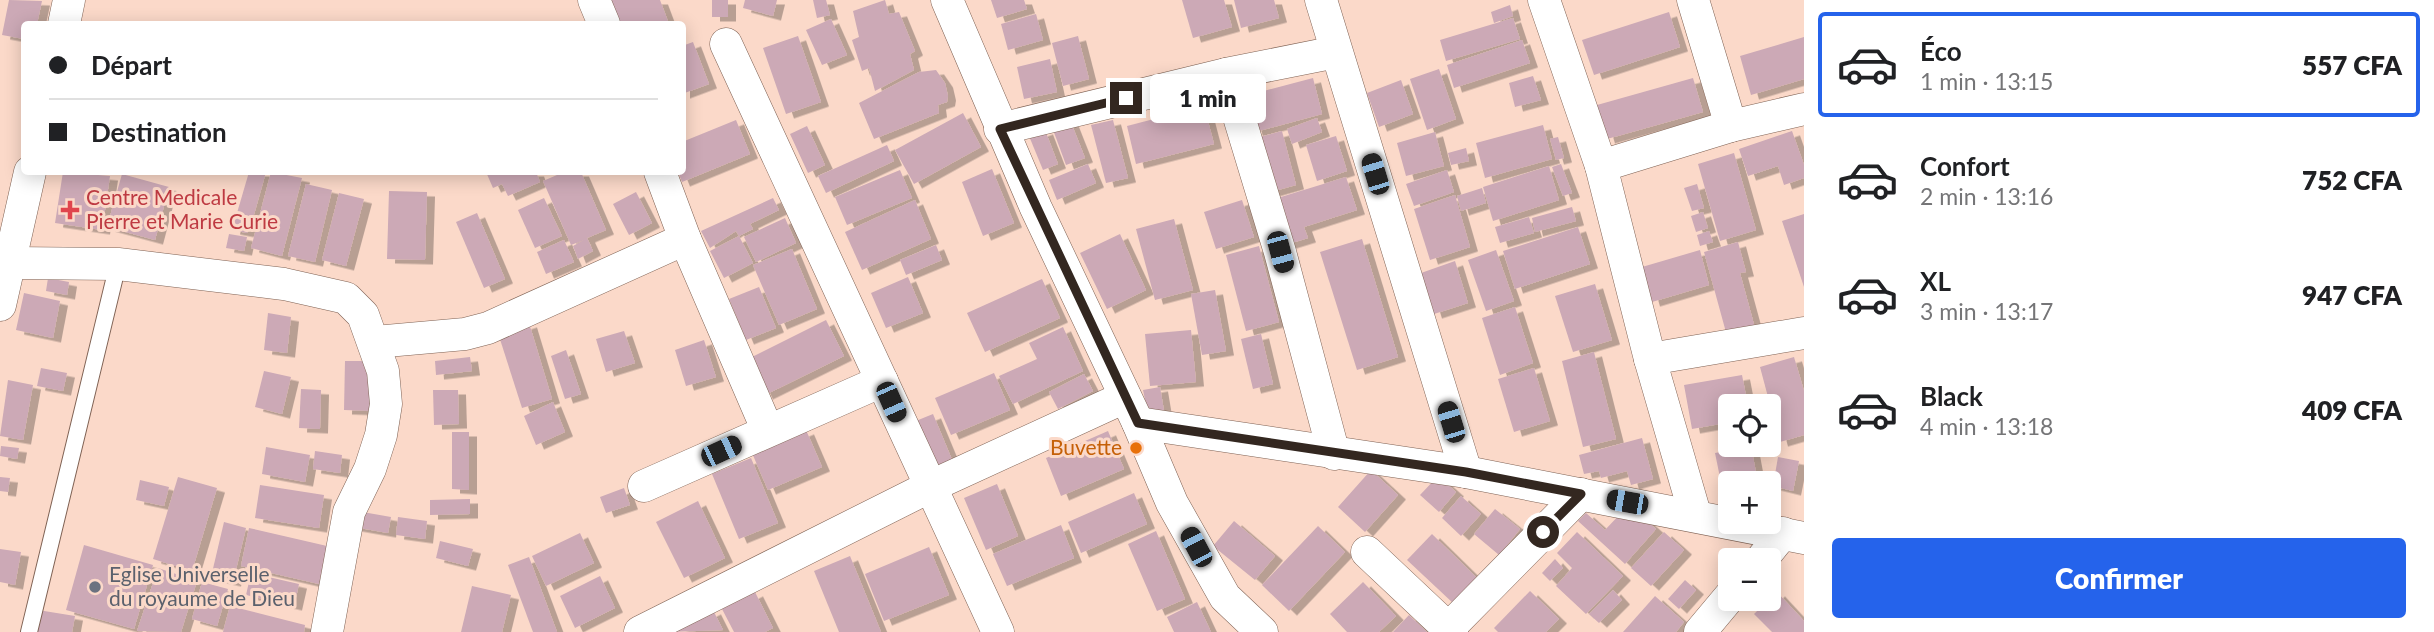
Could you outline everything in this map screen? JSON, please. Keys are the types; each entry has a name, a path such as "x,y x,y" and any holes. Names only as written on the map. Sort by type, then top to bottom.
{"street":[{"path":"65,21 69,0"},
{"path":"594,0 603,21"},
{"path":"947,0 1000,129 1132,410 1172,503 1225,597 1236,632"},
{"path":"1321,0 1466,472"},
{"path":"1544,0 1601,166 1650,359 1695,514"},
{"path":"1693,0 1731,126"},
{"path":"726,44 998,632"},
{"path":"1000,129 1226,74 1336,52"},
{"path":"1226,74 1280,252 1335,454"},
{"path":"1601,166 1731,126 1804,108"},
{"path":"0,305 12,263 29,175"},
{"path":"661,175 685,239 767,429"},
{"path":"375,342 465,334 488,328 685,239"},
{"path":"12,263 118,264 284,284 346,298 363,315 375,342 383,371 386,404 382,435 370,469 349,512 327,632"},
{"path":"1650,359 1804,333"},
{"path":"644,486 767,429 882,381"},
{"path":"640,632 929,487 1132,410 1335,454 1466,472 1695,514 1794,536"},
{"path":"1367,552 1450,630 1581,494"},
{"path":"1778,548 1794,536"},
{"path":"1225,597 1262,632"},
{"path":"1700,632 1718,611"}],"lane":[{"path":"29,632 118,264"}],"building":[{"path":"9,0 42,1 38,21 21,21 21,38 2,35"},
{"path":"603,0 660,0 668,21 612,21"},
{"path":"712,0 728,0 728,17 712,17"},
{"path":"745,0 777,0 773,16 743,8"},
{"path":"813,0 826,0 830,15 817,18"},
{"path":"885,0 889,14 899,12 915,51 910,54 914,70 875,91 869,68 862,71 852,40 859,37 853,11"},
{"path":"991,0 1024,0 1027,9 997,18"},
{"path":"1182,0 1224,0 1232,27 1193,38"},
{"path":"1234,0 1274,0 1279,18 1241,28"},
{"path":"1510,5 1513,16 1494,23 1491,12"},
{"path":"1669,12 1680,47 1594,75 1582,40"},
{"path":"1036,14 1043,40 1008,50 1001,24"},
{"path":"1513,18 1520,39 1446,61 1440,40"},
{"path":"831,19 847,55 822,65 806,30"},
{"path":"798,36 821,102 786,114 763,48"},
{"path":"1078,36 1089,79 1063,86 1052,43"},
{"path":"1804,37 1804,79 1751,95 1740,56"},
{"path":"1522,40 1530,63 1454,88 1447,65"},
{"path":"693,42 709,84 686,93 686,45"},
{"path":"1050,59 1057,92 1024,99 1017,67"},
{"path":"1439,69 1456,119 1427,130 1410,79"},
{"path":"936,70 945,83 948,96 947,102 938,105 939,113 874,139 859,103 919,72"},
{"path":"1533,76 1541,100 1515,107 1509,83"},
{"path":"1313,78 1322,114 1255,132 1245,96"},
{"path":"1693,78 1703,112 1607,139 1597,105"},
{"path":"1401,80 1413,114 1379,127 1367,93"},
{"path":"1204,106 1214,144 1136,164 1127,126"},
{"path":"963,113 981,147 914,184 895,150"},
{"path":"1317,118 1322,132 1292,144 1287,129"},
{"path":"736,120 750,154 682,182 679,175 686,175 686,140"},
{"path":"1070,120 1085,158 1066,165 1052,127"},
{"path":"1113,120 1128,178 1106,183 1091,125"},
{"path":"1543,125 1552,159 1485,178 1476,143"},
{"path":"807,126 825,165 808,173 790,134"},
{"path":"1045,130 1058,164 1043,170 1029,136"},
{"path":"1282,131 1296,185 1271,192 1256,138"},
{"path":"1792,131 1804,165 1804,178 1784,185 1778,166 1748,176 1739,149"},
{"path":"1435,132 1444,166 1406,176 1397,143"},
{"path":"1336,136 1347,171 1317,181 1306,145"},
{"path":"1558,137 1564,158 1556,160 1550,139"},
{"path":"887,145 894,161 826,193 818,176"},
{"path":"1466,148 1469,161 1451,165 1448,153"},
{"path":"1734,153 1756,230 1720,241 1698,164"},
{"path":"1088,164 1096,183 1057,200 1049,180"},
{"path":"1561,164 1572,193 1563,196 1552,167"},
{"path":"1549,166 1559,200 1493,221 1483,187"},
{"path":"992,169 1014,223 983,236 962,182"},
{"path":"900,170 912,198 847,225 835,197"},
{"path":"1447,170 1454,192 1414,206 1406,184"},
{"path":"63,175 110,176 102,230 55,223"},
{"path":"122,175 169,187 155,240 107,227"},
{"path":"248,175 265,175 253,218 237,213"},
{"path":"270,175 302,178 282,256 251,248"},
{"path":"487,175 537,175 540,182 508,196 502,184 493,188"},
{"path":"557,175 582,175 606,230 587,238 593,251 578,259 573,246 584,240 571,245 543,181"},
{"path":"1346,177 1357,210 1304,227 1308,238 1282,246 1268,201"},
{"path":"306,184 332,190 315,262 288,256"},
{"path":"1697,184 1704,208 1692,211 1684,188"},
{"path":"1482,188 1486,203 1461,211 1457,196"},
{"path":"389,191 427,192 425,260 387,259"},
{"path":"636,192 652,223 629,235 613,204"},
{"path":"339,193 364,199 346,266 322,260"},
{"path":"1455,195 1470,247 1430,260 1414,209"},
{"path":"544,198 562,236 535,248 518,210"},
{"path":"773,198 779,210 750,224 753,229 739,236 736,231 710,248 701,231"},
{"path":"915,200 931,239 862,270 845,232"},
{"path":"1242,200 1254,237 1216,249 1204,212"},
{"path":"1572,207 1576,221 1535,232 1532,218"},
{"path":"1703,212 1708,228 1696,232 1691,216"},
{"path":"477,213 505,279 484,288 456,222"},
{"path":"1804,214 1804,287 1782,221"},
{"path":"235,217 250,221 247,233 232,230"},
{"path":"1529,217 1534,233 1500,243 1495,227"},
{"path":"785,218 796,243 756,262 744,237"},
{"path":"1174,219 1193,290 1155,300 1136,229"},
{"path":"1578,227 1590,264 1515,289 1503,251"},
{"path":"1709,231 1713,242 1700,246 1697,235"},
{"path":"229,234 247,237 244,251 226,248"},
{"path":"1120,234 1146,290 1107,309 1080,253"},
{"path":"739,236 753,263 724,278 710,251"},
{"path":"1362,239 1398,357 1357,370 1320,252"},
{"path":"564,240 574,262 546,274 537,252"},
{"path":"1738,242 1746,272 1740,273 1755,328 1727,336 1704,252"},
{"path":"936,245 942,260 906,275 900,260"},
{"path":"1259,246 1279,322 1246,331 1226,255"},
{"path":"792,249 817,309 779,325 753,265"},
{"path":"1496,250 1514,301 1486,311 1468,260"},
{"path":"1700,250 1709,285 1652,302 1642,267"},
{"path":"1455,261 1468,303 1434,314 1421,273"},
{"path":"908,277 923,313 886,328 871,293"},
{"path":"48,278 69,282 67,295 46,291"},
{"path":"1042,279 1060,318 985,352 967,313"},
{"path":"1595,284 1612,340 1573,352 1555,296"},
{"path":"759,287 776,328 746,340 729,299"},
{"path":"1215,290 1226,351 1202,355 1191,294"},
{"path":"24,293 60,301 53,338 16,330"},
{"path":"1515,307 1533,363 1500,375 1482,318"},
{"path":"268,313 291,317 287,353 264,350"},
{"path":"826,320 844,356 765,395 748,359"},
{"path":"529,323 552,399 522,408 498,333"},
{"path":"1063,327 1083,371 1013,404 999,376 1037,359 1029,343"},
{"path":"1191,330 1196,382 1150,386 1145,334"},
{"path":"624,331 635,363 606,372 596,339"},
{"path":"1261,334 1273,384 1253,389 1241,339"},
{"path":"704,340 716,377 686,386 675,350"},
{"path":"566,350 581,394 565,399 551,356"},
{"path":"1594,352 1616,439 1583,447 1562,361"},
{"path":"470,357 472,371 436,375 435,361"},
{"path":"1794,357 1804,391 1804,435 1781,442 1781,394 1767,394 1760,367"},
{"path":"345,361 373,361 372,411 344,410"},
{"path":"41,368 67,373 63,391 37,386"},
{"path":"1534,368 1550,421 1514,432 1498,379"},
{"path":"264,371 291,377 282,414 255,407"},
{"path":"994,373 1010,410 951,435 935,398"},
{"path":"1084,374 1093,391 1058,409 1049,392"},
{"path":"1742,375 1746,394 1718,394 1718,424 1692,429 1684,385"},
{"path":"8,380 33,385 23,440 0,436"},
{"path":"1160,387 1164,411 1148,414 1143,390"},
{"path":"301,389 321,390 320,429 299,428"},
{"path":"433,390 458,390 459,424 434,425"},
{"path":"553,402 565,432 536,445 524,416"},
{"path":"933,414 955,467 929,479 906,425"},
{"path":"806,430 822,467 768,490 752,453"},
{"path":"1108,431 1124,469 1061,496 1046,458"},
{"path":"452,432 469,432 469,490 452,489"},
{"path":"1642,438 1653,479 1631,485 1627,471 1601,478 1599,471 1584,474 1579,455"},
{"path":"1,446 19,448 17,459 0,456"},
{"path":"266,447 310,455 305,482 262,474"},
{"path":"315,451 342,455 340,473 313,469"},
{"path":"1718,452 1718,457 1753,457 1756,471 1719,471 1715,453"},
{"path":"1778,457 1799,461 1793,491 1781,488 1781,471 1776,471"},
{"path":"751,458 778,523 739,539 712,474"},
{"path":"1371,470 1398,495 1365,532 1338,507"},
{"path":"1438,476 1456,492 1439,512 1420,495"},
{"path":"0,477 10,478 8,492 0,491"},
{"path":"178,477 217,488 192,571 153,559"},
{"path":"140,480 169,487 164,506 136,500"},
{"path":"997,484 1018,536 986,550 964,498"},
{"path":"260,485 324,495 319,528 255,518"},
{"path":"624,488 630,505 606,513 600,497"},
{"path":"1134,493 1147,524 1081,553 1068,522"},
{"path":"1461,496 1481,514 1461,536 1442,518"},
{"path":"470,499 470,514 430,515 430,500"},
{"path":"698,501 725,558 684,578 656,522"},
{"path":"1495,509 1520,529 1499,555 1474,534"},
{"path":"357,511 391,517 388,533 354,527"},
{"path":"1622,512 1633,521 1639,514 1656,529 1625,564 1578,521 1586,513 1605,530"},
{"path":"398,517 427,521 425,539 396,535"},
{"path":"1234,521 1275,556 1255,580 1213,546"},
{"path":"224,522 246,528 233,582 211,577"},
{"path":"1061,525 1074,558 1007,586 993,554"},
{"path":"1318,526 1345,552 1289,611 1262,585"},
{"path":"249,528 327,546 319,584 241,566"},
{"path":"1156,531 1185,599 1157,611 1128,544"},
{"path":"1577,532 1623,576 1586,614 1556,586 1572,568 1557,553"},
{"path":"1664,532 1684,550 1651,586 1631,568"},
{"path":"580,533 594,563 546,586 532,556"},
{"path":"1432,534 1478,579 1454,604 1407,560"},
{"path":"440,541 473,549 468,566 436,558"},
{"path":"84,545 153,565 134,629 66,610"},
{"path":"929,547 949,595 884,621 865,574"},
{"path":"0,549 21,552 15,585 0,582"},
{"path":"850,556 881,632 839,632 814,571"},
{"path":"529,557 557,632 533,632 508,565"},
{"path":"1555,559 1563,568 1550,581 1542,573"},
{"path":"158,568 197,581 181,632 137,631"},
{"path":"251,573 299,584 294,606 246,595"},
{"path":"600,576 615,608 575,628 560,596"},
{"path":"1685,580 1696,590 1679,609 1668,599"},
{"path":"202,582 228,589 217,626 192,619"},
{"path":"1363,582 1396,616 1379,632 1347,632 1330,614"},
{"path":"472,586 511,595 502,632 461,632"},
{"path":"1613,590 1622,600 1599,623 1589,614"},
{"path":"1530,591 1559,619 1546,632 1498,632 1494,628"},
{"path":"755,592 773,628 765,632 734,632 722,609"},
{"path":"1655,596 1684,622 1676,632 1623,632"},
{"path":"1781,596 1804,621 1804,632 1772,632 1754,614 1757,611 1781,611"},
{"path":"1197,602 1211,632 1174,632 1167,617"},
{"path":"230,606 305,625 304,632 223,632"},
{"path":"38,610 75,616 72,632 34,632"},
{"path":"713,610 723,630 669,632"},
{"path":"1409,615 1427,632 1393,632"}],"place":[{"name":"Centre Medicale Pierre et Marie Curie","path":"70,210"},
{"name":"Buvette","path":"1136,448"},
{"name":"Eglise Universelle du royaume de Dieu","path":"95,587"}],"route":[{"path":"1126,98 1000,129 1138,423 1466,472 1581,494 1543,532"}]}
